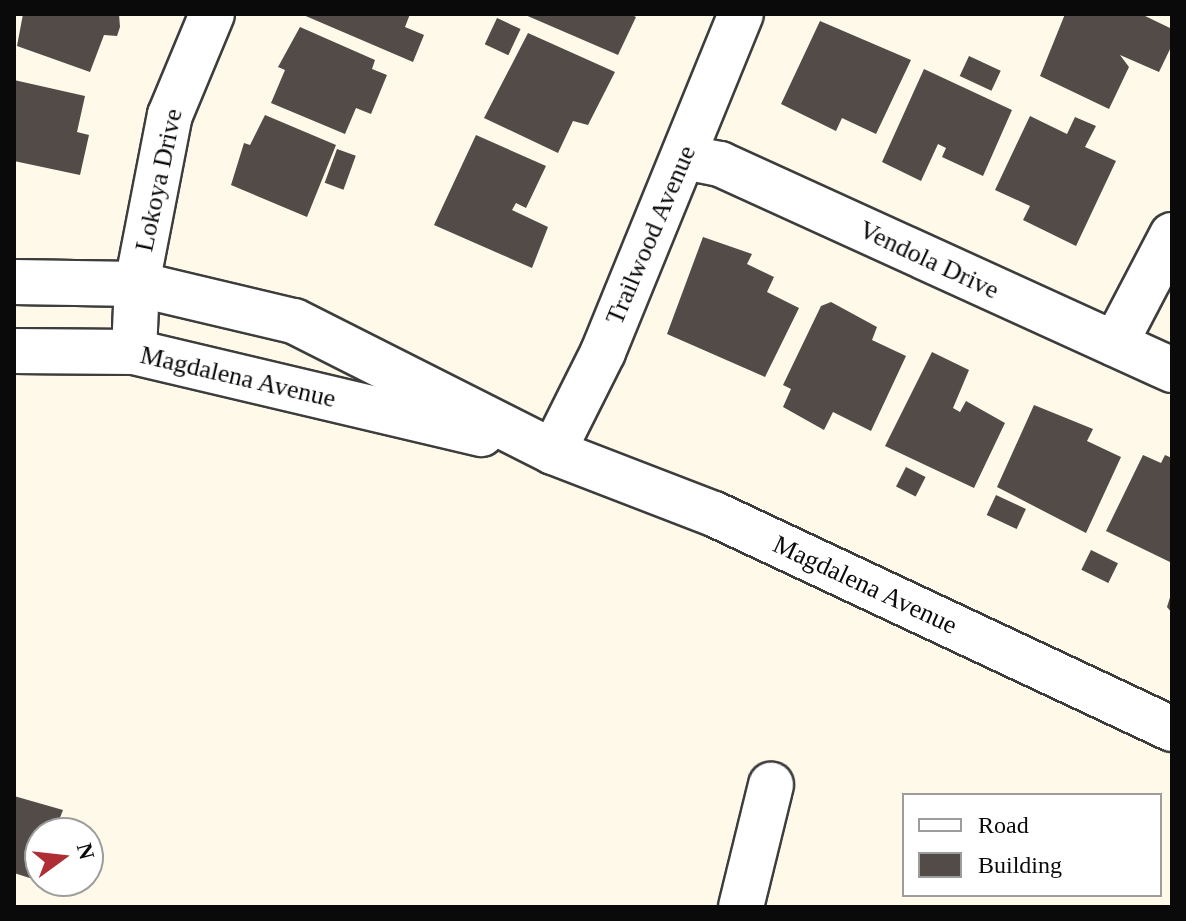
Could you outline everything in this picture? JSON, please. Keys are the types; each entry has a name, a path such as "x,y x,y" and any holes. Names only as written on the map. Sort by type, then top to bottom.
{"street":[{"name":"Lokoya Drive","path":"134,352 137,284 170,115 212,14"},
{"name":"Trailwood Avenue","path":"553,452 684,157 741,14"},
{"name":"Vendola Drive","path":"684,157 720,164 1172,370"},
{"path":"1115,344 1172,235"},
{"name":"Magdalena Avenue","path":"14,282 137,284 294,321 553,452 714,514 1172,729"},
{"name":"Magdalena Avenue","path":"14,351 134,352 553,452"},
{"path":"741,907 771,785"}],"building":[{"path":"23,14 119,14 120,27 117,36 104,35 90,72 17,46"},
{"path":"301,14 410,14 405,27 424,35 413,62"},
{"path":"523,14 630,14 636,17 618,55"},
{"path":"1065,14 1141,14 1172,29 1172,45 1159,72 1120,55 1129,67 1109,109 1040,76"},
{"path":"497,18 521,29 508,55 485,44"},
{"path":"820,21 911,60 876,134 842,118 836,131 781,104"},
{"path":"300,27 375,60 372,69 387,75 371,114 356,108 345,134 271,103 285,70 278,67"},
{"path":"528,33 615,72 588,125 573,121 558,153 484,118"},
{"path":"969,56 1001,71 991,91 960,76"},
{"path":"924,69 1012,110 983,176 942,157 946,148 938,144 921,181 882,162"},
{"path":"14,80 85,96 77,132 89,135 80,175 14,161"},
{"path":"265,115 336,145 307,217 231,185 244,143 250,145"},
{"path":"1030,116 1067,134 1075,117 1096,126 1085,147 1116,161 1076,246 1023,220 1030,206 995,190"},
{"path":"476,135 546,166 526,208 516,203 512,210 548,227 532,268 434,225"},
{"path":"337,149 356,156 343,190 325,183"},
{"path":"703,237 752,254 747,264 774,277 767,292 799,308 765,377 667,334"},
{"path":"831,302 877,327 872,340 906,356 871,431 833,412 824,430 783,407 791,389 783,385 821,306"},
{"path":"932,352 969,370 953,408 960,412 966,401 1005,423 974,488 885,446"},
{"path":"1034,405 1093,429 1087,441 1121,457 1086,533 997,487"},
{"path":"1143,455 1161,463 1165,455 1172,458 1172,563 1106,531"},
{"path":"906,467 926,477 916,497 896,487"},
{"path":"996,495 1026,509 1017,529 987,515"},
{"path":"1091,550 1118,563 1108,583 1081,570"},
{"path":"1172,591 1172,613 1167,607"},
{"path":"14,796 63,810 60,817 24,817 24,876 14,873"}]}
